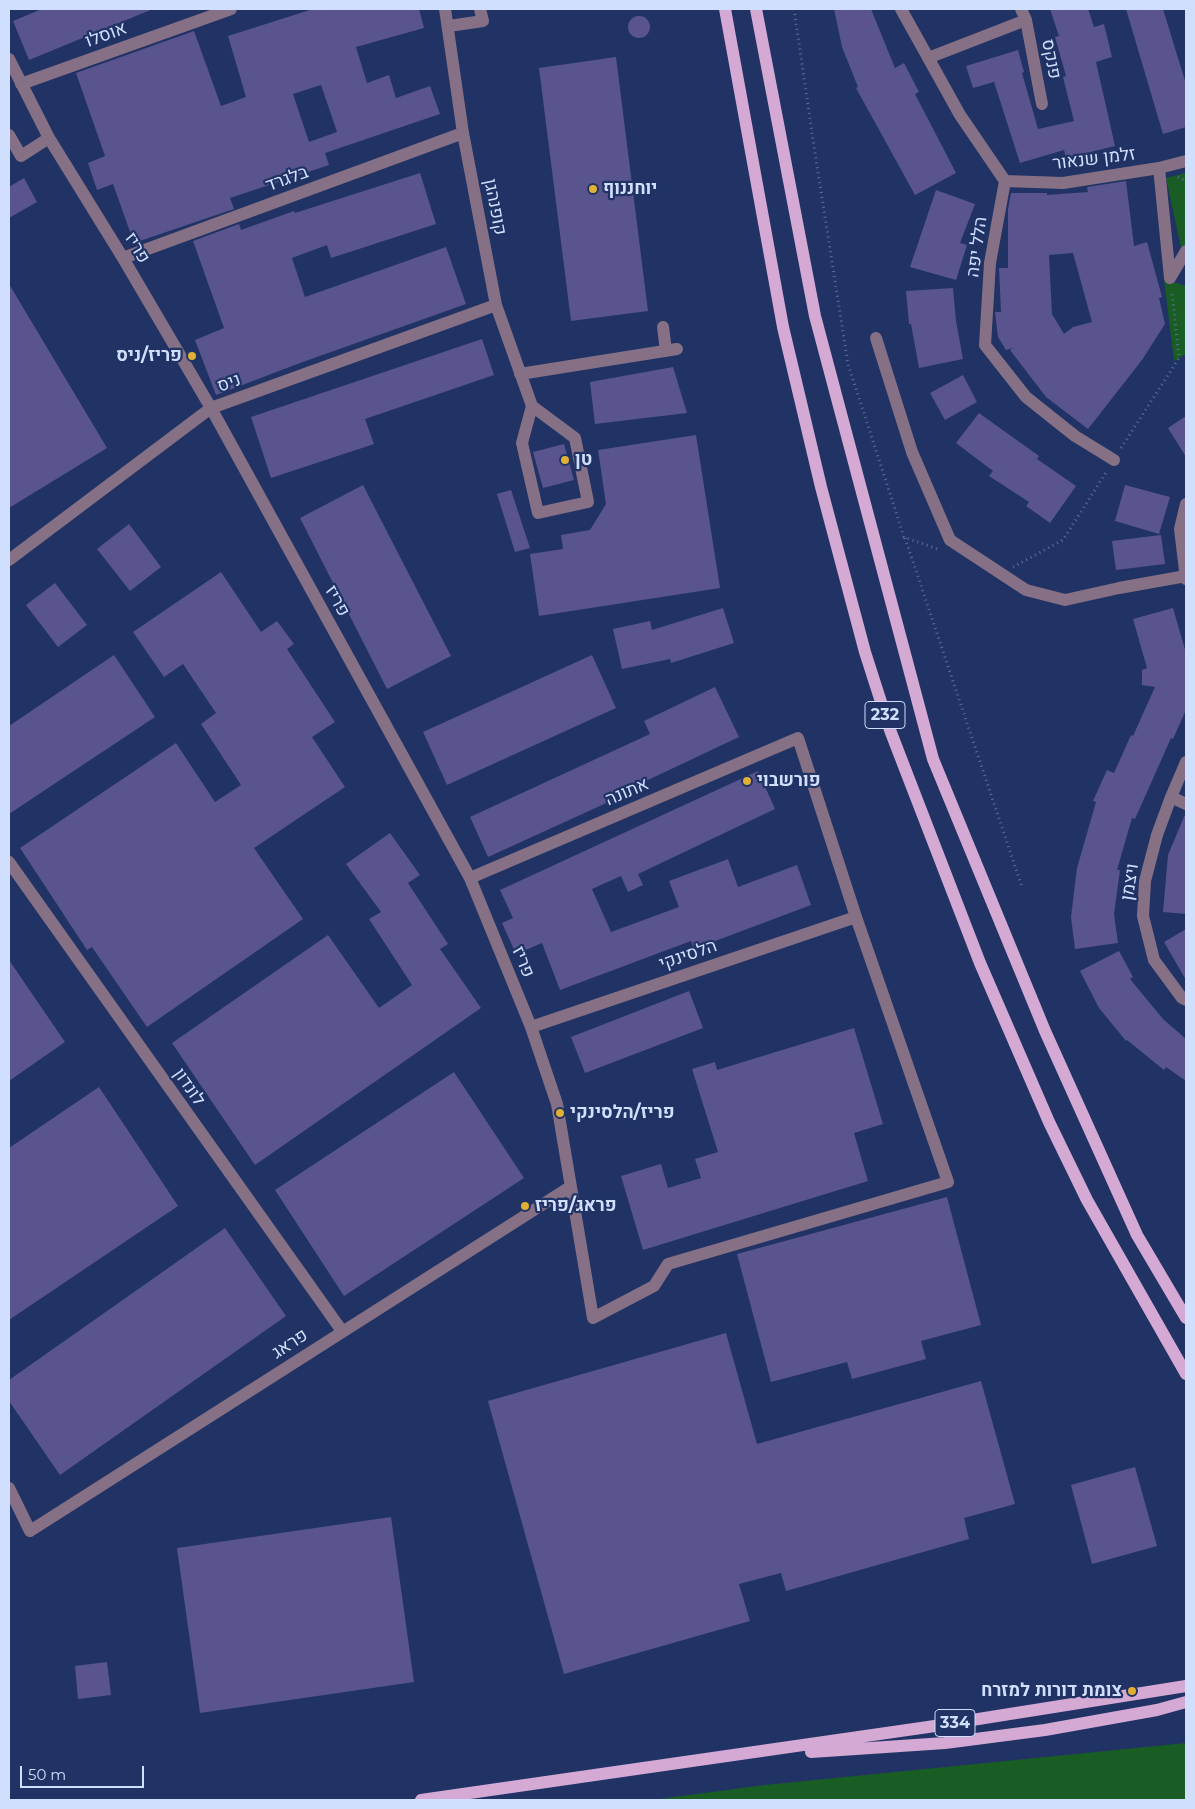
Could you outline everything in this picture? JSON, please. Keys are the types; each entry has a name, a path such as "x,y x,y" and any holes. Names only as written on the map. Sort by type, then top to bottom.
{"main road":[{"name":"232","path":"725,9 783,327 821,487 865,652 890,730 980,963 1049,1122 1087,1200 1186,1374"},
{"name":"232","path":"756,9 815,316 933,759 1045,1031 1137,1235 1186,1318"},
{"name":"334","path":"421,1800 724,1757 1186,1686"},
{"name":"334","path":"724,1757 945,1744 1045,1730 1157,1710 1186,1702"}],"street":[{"name":"אוסלו","path":"21,84 231,9"},
{"name":"קופנהגן","path":"446,9 464,133 496,305 532,406"},
{"path":"449,26 483,21 480,9"},
{"path":"901,9 960,115 1005,182"},
{"name":"פנקס","path":"928,58 1024,14 1042,104"},
{"name":"פריז","path":"9,59 49,138 123,258 211,408 470,878 531,1027 556,1104 593,1318 654,1286 668,1264 948,1182 856,917"},
{"name":"בלגרד","path":"123,258 464,133"},
{"path":"9,135 21,156 49,138"},
{"name":"זלמן שנאור","path":"1005,182 1062,183 1159,168 1186,161"},
{"path":"1159,168 1170,278"},
{"name":"הלל יפה","path":"1005,182 990,263 985,345 1026,397 1075,436 1114,460"},
{"path":"1170,278 1186,251"},
{"name":"ניס","path":"9,560 211,408 496,305"},
{"path":"520,374 671,350 663,328"},
{"path":"876,338 912,452 950,540 1026,590 1066,600 1119,588 1186,577 1180,529 1186,504"},
{"path":"532,406 575,438 588,502 538,513 522,443 532,406"},
{"name":"אתונה","path":"470,878 798,738 856,917"},
{"name":"ויצמן","path":"1186,762 1171,797 1145,881 1143,916 1154,960 1186,1000"},
{"path":"1171,797 1186,804"},
{"name":"לונדון","path":"9,862 342,1332"},
{"name":"הלסינקי","path":"531,1027 856,917"},
{"name":"פראג","path":"9,1488 30,1531 570,1187"}],"path":[{"path":"794,9 848,364 1022,887"},
{"path":"1002,573 1063,540 1179,358 1170,278"},
{"path":"904,537 949,553"}],"green space":[{"path":"1186,173 1186,244 1182,252 1166,178"},
{"path":"1164,279 1186,286 1186,354 1174,361"},
{"path":"1186,1743 1186,1800 651,1800 765,1785"}],"building":[{"path":"42,9 153,9 29,60 13,21"},
{"path":"313,9 419,9 424,28 356,47 367,83 389,75 396,98 430,86 440,114 325,153 329,165 230,198 234,209 134,243 113,184 97,190 88,163 105,156 76,73 194,31 221,106 246,97 228,36","holes":["321,85 337,132 309,142 293,94"]},
{"path":"834,9 871,9 895,68 904,63 919,92 915,94 956,173 915,195 856,88 858,87 842,47"},
{"path":"1050,9 1088,9 1094,27 1104,24 1112,57 1096,62 1115,146 1066,158 1064,150 1020,163 994,82 973,88 966,66 1018,50 1024,72 1022,73 1038,129 1074,121 1063,77 1066,76 1055,37 1059,36"},
{"path":"1126,9 1163,9 1186,84 1186,127 1163,134"},
{"path":"639,16 647,19 650,27 647,35 639,38 631,35 628,27 631,19"},
{"name":"יוחננוף","path":"616,57 648,311 571,321 539,68"},
{"path":"420,173 436,224 331,258 327,245 292,258 305,297 446,247 466,304 216,395 195,340 224,328 193,241 239,224 241,230 294,211 295,213"},
{"path":"24,178 37,202 9,218 9,187"},
{"path":"1126,181 1134,246 1147,242 1162,297 1159,298 1165,324 1142,360 1088,429 1046,397 1010,350 1013,348 1006,350 998,337 995,312 1001,312 999,268 1008,268 1008,209 1011,193 1047,193 1047,195 1088,192 1087,187","holes":["1073,253 1092,322 1073,327 1064,334 1052,314 1049,255"]},
{"path":"936,190 975,204 960,243 967,245 956,280 910,267"},
{"path":"9,284 107,448 9,508"},
{"path":"953,288 956,321 963,359 919,368 911,324 909,324 906,291"},
{"path":"482,339 494,375 365,419 374,444 271,478 251,417"},
{"path":"673,367 687,413 595,424 590,382"},
{"path":"963,375 977,402 945,420 930,393"},
{"path":"979,413 1039,456 1037,459 1076,486 1050,523 1026,506 1029,502 989,476 993,471 956,443"},
{"path":"1186,416 1186,457 1168,428"},
{"path":"696,435 720,588 539,616 530,554 563,549 561,535 590,530 606,504 598,450"},
{"path":"564,444 574,480 543,488 533,452"},
{"path":"363,485 451,656 387,689 300,518"},
{"path":"1125,485 1170,497 1159,534 1115,521"},
{"path":"511,490 530,548 515,552 497,494"},
{"path":"129,524 161,567 130,591 97,549"},
{"path":"1161,535 1165,564 1116,570 1112,541"},
{"path":"221,572 261,632 277,621 294,644 287,649 335,722 312,737 345,787 254,848 303,919 147,1027 92,947 87,950 20,848 176,743 215,802 241,785 201,724 216,713 183,664 164,677 133,632"},
{"path":"55,583 87,625 58,647 26,605"},
{"path":"723,608 734,643 671,663 670,659 622,669 613,629 650,621 652,630"},
{"path":"1173,608 1186,653 1185,712 1173,739 1171,738 1135,819 1132,818 1117,870 1120,870 1114,914 1118,943 1075,949 1071,917 1077,868 1096,802 1093,801 1107,770 1114,773 1155,687 1142,685 1142,670 1147,668 1133,619"},
{"path":"114,655 155,717 9,814 9,726"},
{"path":"592,655 616,708 447,785 423,732"},
{"path":"715,687 739,737 612,797 613,800 488,857 470,817 650,734 644,721"},
{"path":"758,771 775,809 638,874 643,885 628,892 621,876 592,889 611,932 679,907 669,881 728,859 738,887 797,865 811,905 694,949 691,941 560,990 542,943 516,954 502,923 513,918 500,890"},
{"path":"1186,812 1186,914 1163,912 1168,855"},
{"path":"390,833 420,875 408,883 448,944 440,949 481,1008 255,1165 172,1043 328,935 379,1008 412,985 369,919 381,912 346,864"},
{"path":"1186,929 1186,980 1164,942"},
{"path":"1119,951 1133,977 1130,979 1163,1019 1186,1039 1186,1081 1166,1067 1164,1070 1126,1041 1099,1008 1080,971"},
{"path":"9,960 65,1042 9,1081"},
{"path":"689,991 703,1028 585,1073 571,1037"},
{"path":"854,1028 883,1124 854,1133 868,1181 643,1250 621,1176 661,1164 668,1188 701,1178 695,1159 718,1152 692,1069 715,1062 717,1070"},
{"path":"454,1072 524,1178 344,1296 275,1190"},
{"path":"99,1087 178,1206 9,1320 9,1148"},
{"path":"947,1197 981,1325 921,1341 926,1359 852,1379 847,1362 771,1382 737,1254"},
{"path":"225,1228 286,1316 60,1475 9,1401 9,1380"},
{"path":"726,1333 757,1444 981,1381 1015,1504 964,1518 969,1539 786,1591 781,1573 739,1584 750,1621 564,1674 488,1401"},
{"path":"1135,1467 1157,1546 1092,1564 1071,1485"},
{"path":"391,1517 414,1682 200,1713 177,1548"},
{"path":"107,1662 111,1695 78,1699 75,1666"}],"place":[{"name":"יוחננוף","path":"593,189"},
{"name":"פריז/ניס","path":"192,356"},
{"name":"טן","path":"565,460"},
{"name":"פורשבוי","path":"747,781"},
{"name":"פריז/הלסינקי","path":"560,1113"},
{"name":"פראג/פריז","path":"525,1206"},
{"name":"צומת דורות למזרח","path":"1132,1691"}]}
